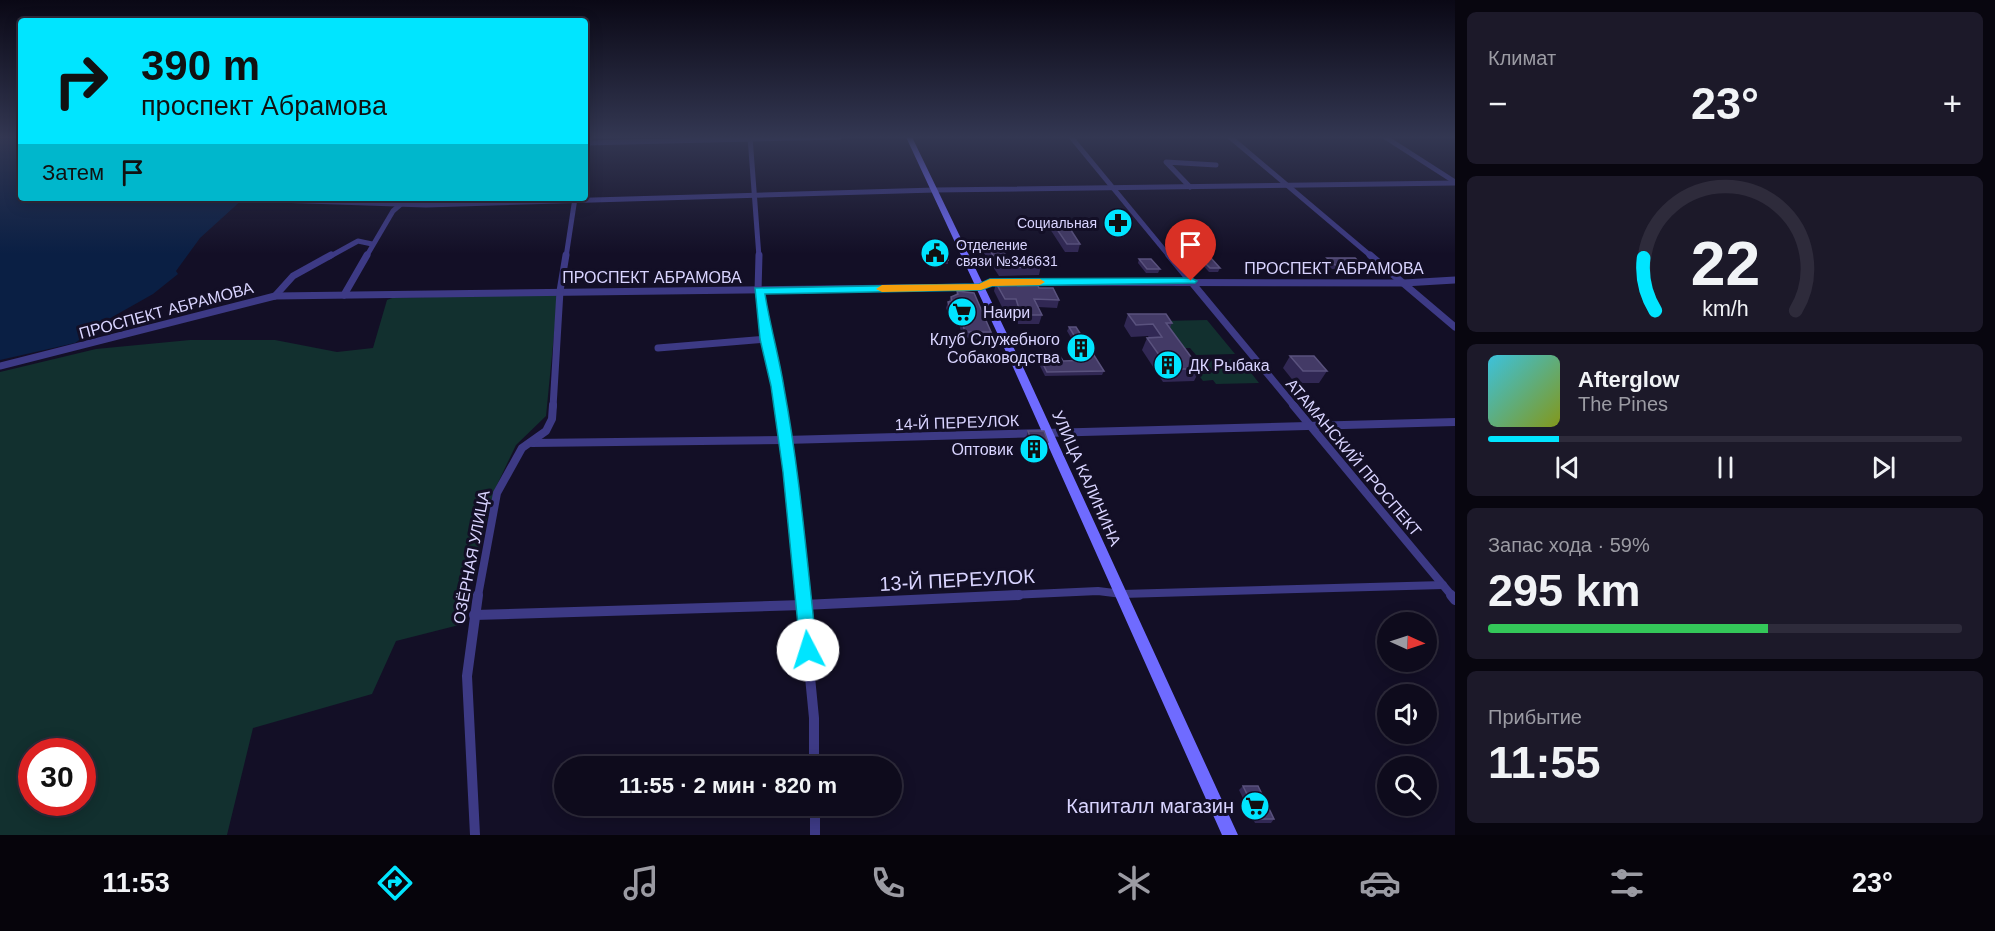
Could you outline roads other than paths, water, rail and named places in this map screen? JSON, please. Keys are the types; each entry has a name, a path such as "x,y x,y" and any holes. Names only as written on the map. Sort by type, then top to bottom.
{"main road":[{"name":"УЛИЦА КАЛИНИНА","path":"928,176 1122,594 1230,835"}],"street":[{"path":"753,176 759,252 759,291 766,339 778,386 785,440 814,718 814,756"},
{"name":"АТАМАНСКИЙ ПРОСПЕКТ","path":"1103,176 1455,600"},
{"path":"1179,176 1190,187"},
{"path":"1276,176 1455,327"},
{"path":"588,200 935,190 1455,183"},
{"path":"367,201 403,205 541,201"},
{"path":"344,295 393,211 406,201"},
{"name":"ОЗЁРНАЯ УЛИЦА","path":"475,835 467,676 474,615 497,493 513,460 522,448 546,431 552,419 560,291 575,201"},
{"path":"275,296 293,276 324,259 358,242 372,244"},
{"name":"ПРОСПЕКТ АБРАМОВА","path":"0,366 275,296 981,287 990,282 1404,283 1455,280"},
{"path":"658,348 766,339"},
{"name":"14-Й ПЕРЕУЛОК","path":"532,442 785,440 1455,422"},
{"name":"13-Й ПЕРЕУЛОК","path":"474,615 803,605 1098,591 1122,594 1443,585"},
{"path":"815,816 815,835"}],"water":[{"path":"0,176 18,176 18,201 241,201 200,238 176,271 178,274 153,294 107,320 75,343 0,360"}],"place":[{"name":"Социальная","path":"1118,223"},
{"name":"Отделение связи №346631","path":"935,253"},
{"name":"Наири","path":"962,312"},
{"name":"Клуб Служебного Собаководства","path":"1081,348"},
{"name":"ДК Рыбака","path":"1168,365"},
{"name":"Оптовик","path":"1034,449"},
{"name":"Капиталл магазин","path":"1255,806"}]}
